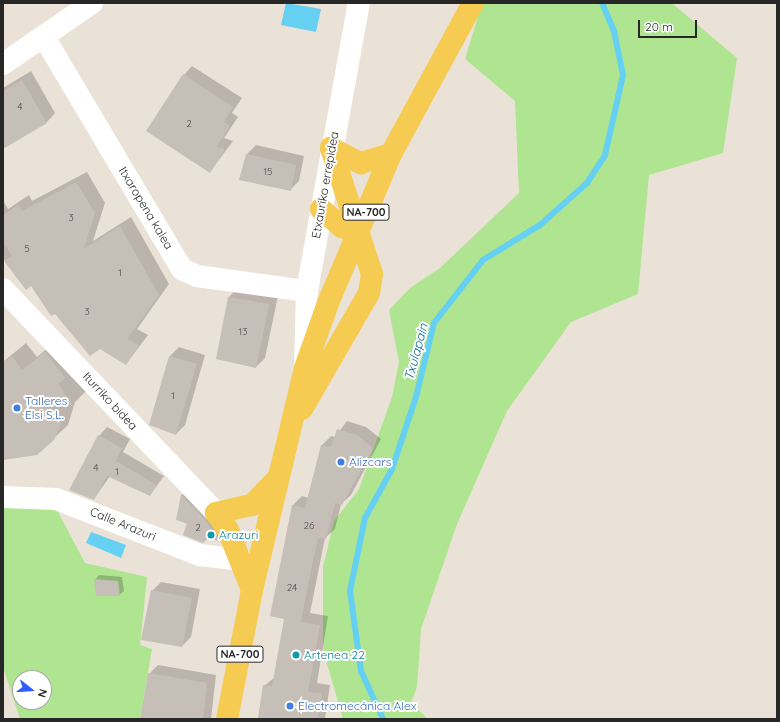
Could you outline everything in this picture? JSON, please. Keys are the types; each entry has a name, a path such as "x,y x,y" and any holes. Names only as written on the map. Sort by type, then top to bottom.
{"main road":[{"name":"NA-700","path":"228,719 252,590 277,478 305,368 357,232 391,154 472,3"},
{"path":"331,148 360,163 391,154"},
{"path":"288,432 369,293 372,274 357,232 331,148"},
{"path":"321,209 342,227 357,232"},
{"path":"222,521 252,505 277,478"},
{"path":"222,521 250,534 265,531"},
{"path":"222,521 242,560 252,590"}],"street":[{"path":"3,64 92,3"},
{"name":"Etxauriko errepidea","path":"305,368 308,291 331,148 359,3"},
{"name":"Itxaropena kalea","path":"44,37 182,269 197,276 308,291"},
{"name":"Iturriko bidea","path":"3,289 222,521"},
{"name":"Calle Arazuri","path":"3,497 56,499 200,555 242,560"}],"green space":[{"path":"482,3 672,3 737,58 723,153 649,175 638,294 571,322 507,411 457,524 421,629 417,687 411,703 428,719 343,719 323,650 323,567 334,521 359,489 392,397 399,362 389,310 410,288 440,268 519,193 515,101 465,59"},
{"path":"3,504 56,508 85,563 147,577 140,645 152,649 140,719 20,719 17,710 52,710 52,670 12,670 12,695 3,667"}],"water":[{"path":"286,3 321,9 316,32 281,25"},
{"path":"91,532 126,545 121,558 86,543"}],"building":[{"path":"183,74 233,107 224,122 230,126 216,147 225,149 210,173 146,131"},
{"path":"22,80 47,123 3,149 3,91"},
{"path":"246,154 296,165 291,191 239,180"},
{"path":"76,182 95,213 84,249 120,226 159,295 127,339 139,345 126,365 100,349 90,356 55,314 51,316 31,286 26,290 4,261 12,256 3,242 3,215 18,205 22,211"},
{"path":"228,297 269,304 256,368 216,359"},
{"path":"45,352 65,378 59,384 73,406 46,398 43,406 64,417 54,440 37,455 3,460 3,363 12,356 22,370"},
{"path":"169,356 197,364 176,435 149,425"},
{"path":"337,429 357,435 373,448 342,505 335,503 326,539 318,538 313,560 301,622 320,625 308,692 322,693 318,719 258,718 263,685 272,686 284,619 270,616 292,505 305,508 321,445 331,447"},
{"path":"98,435 122,448 116,461 157,485 150,496 107,476 94,500 69,490"},
{"path":"181,494 206,521 219,541 208,538 203,543 183,535 187,523 176,520"},
{"path":"94,579 118,581 120,596 96,596"},
{"path":"151,590 192,598 182,647 141,640"},
{"path":"148,673 207,683 203,719 140,719"}],"waterway":[{"name":"Txulapain","path":"383,719 361,671 350,591 365,518 392,469 416,397 434,323 483,260 540,225 587,183 605,155 623,75 614,31 602,3"}],"place":[{"name":"Talleres Elsi S.L.","path":"17,408"},
{"name":"Alizcars","path":"341,462"},
{"name":"Arazuri","path":"211,535"},
{"name":"Artenea 22","path":"296,655"},
{"name":"Electromecánica Alex","path":"290,706"}]}
